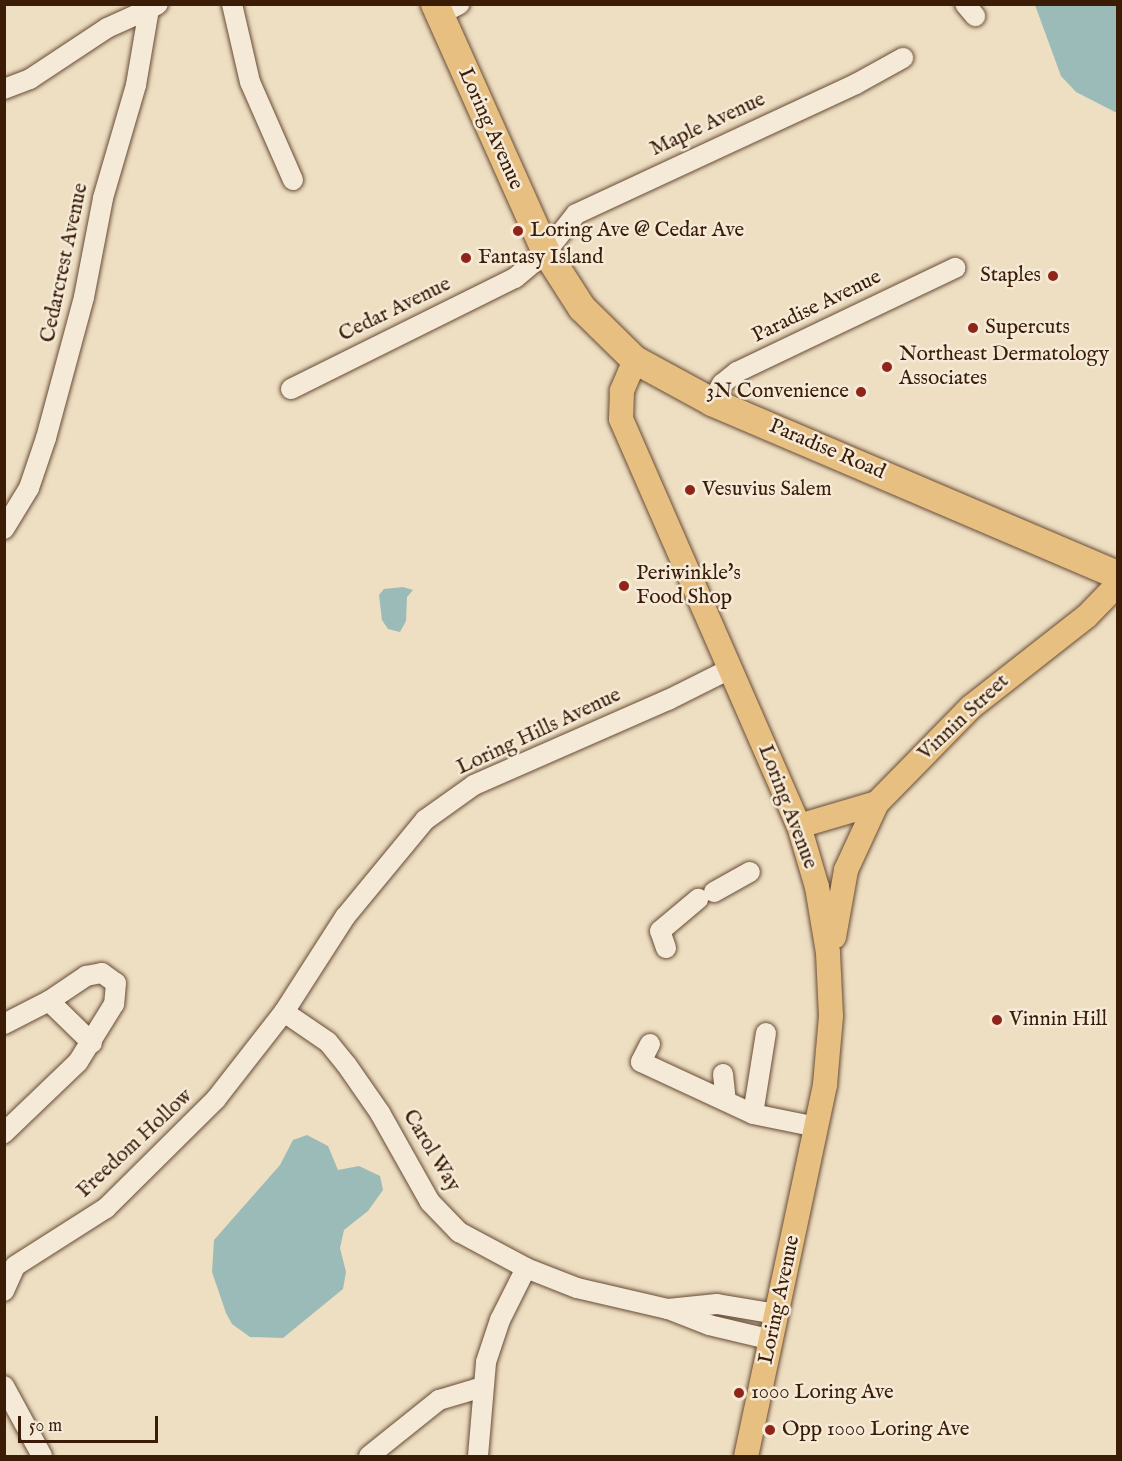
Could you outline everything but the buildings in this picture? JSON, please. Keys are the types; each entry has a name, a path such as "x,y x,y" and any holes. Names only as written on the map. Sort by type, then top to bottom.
{"highway":[{"name":"Loring Avenue","path":"445,8 546,252"},
{"name":"Paradise Road","path":"546,252 582,309 634,360 712,402 1118,575"}],"main road":[{"name":"Loring Avenue","path":"634,360 622,391 621,419 799,826 817,886 831,984 829,1049 817,1127 746,1456"},
{"name":"Vinnin Street","path":"799,826 877,803 971,707 1087,616 1118,584"},
{"path":"831,984 840,892 877,803"}],"street":[{"path":"232,4 250,82 293,180"},
{"path":"4,89 30,79 107,28 153,7"},
{"name":"Cedarcrest Avenue","path":"4,529 20,505 38,465 69,356 103,198 136,85 153,7"},
{"name":"Maple Avenue","path":"546,252 576,214 856,84 903,58"},
{"name":"Cedar Avenue","path":"291,388 515,278 546,252"},
{"name":"Paradise Avenue","path":"712,402 722,384 737,372 955,268"},
{"name":"Loring Hills Avenue","path":"284,1012 345,917 398,850 447,802 474,785 668,700 730,669"},
{"path":"666,948 660,931 706,896 750,872"},
{"path":"4,1024 49,1001 86,976 102,973 112,978 117,997 92,1043 43,1100 4,1133"},
{"path":"49,1001 92,1043"},
{"name":"Freedom Hollow","path":"4,1291 10,1263 75,1230 139,1179 216,1099 284,1012"},
{"name":"Carol Way","path":"284,1012 328,1042 346,1064 380,1113 430,1202 459,1232 526,1268 603,1297 668,1309 709,1326 771,1340"},
{"path":"753,1114 766,1034"},
{"path":"650,1044 641,1062 753,1114 817,1127"},
{"path":"723,1074 726,1101"},
{"path":"478,1456 483,1387 492,1341 526,1268"},
{"name":"Carol Way","path":"668,1309 717,1304 777,1314"},
{"path":"4,1386 12,1423 42,1456"},
{"path":"369,1456 439,1400 483,1387"}],"water":[{"path":"1035,5 1117,5 1117,113 1076,92 1061,76"},
{"path":"403,587 413,590 407,597 406,621 400,632 388,629 382,620 379,595 384,589"},
{"path":"307,1135 328,1146 338,1170 359,1166 380,1176 383,1190 368,1211 344,1230 340,1248 346,1272 343,1289 283,1338 250,1337 232,1324 226,1313 212,1272 214,1240 280,1165 293,1140"}],"place":[{"name":"Loring Ave @ Cedar Ave","path":"518,231"},
{"name":"Fantasy Island","path":"466,258"},
{"name":"Staples","path":"1053,276"},
{"name":"Supercuts","path":"973,328"},
{"name":"Northeast Dermatology Associates","path":"887,367"},
{"name":"3N Convenience","path":"861,392"},
{"name":"Vesuvius Salem","path":"690,490"},
{"name":"Periwinkle's Food Shop","path":"624,586"},
{"name":"Vinnin Hill","path":"997,1020"},
{"name":"1000 Loring Ave","path":"739,1393"},
{"name":"Opp 1000 Loring Ave","path":"770,1430"}]}
